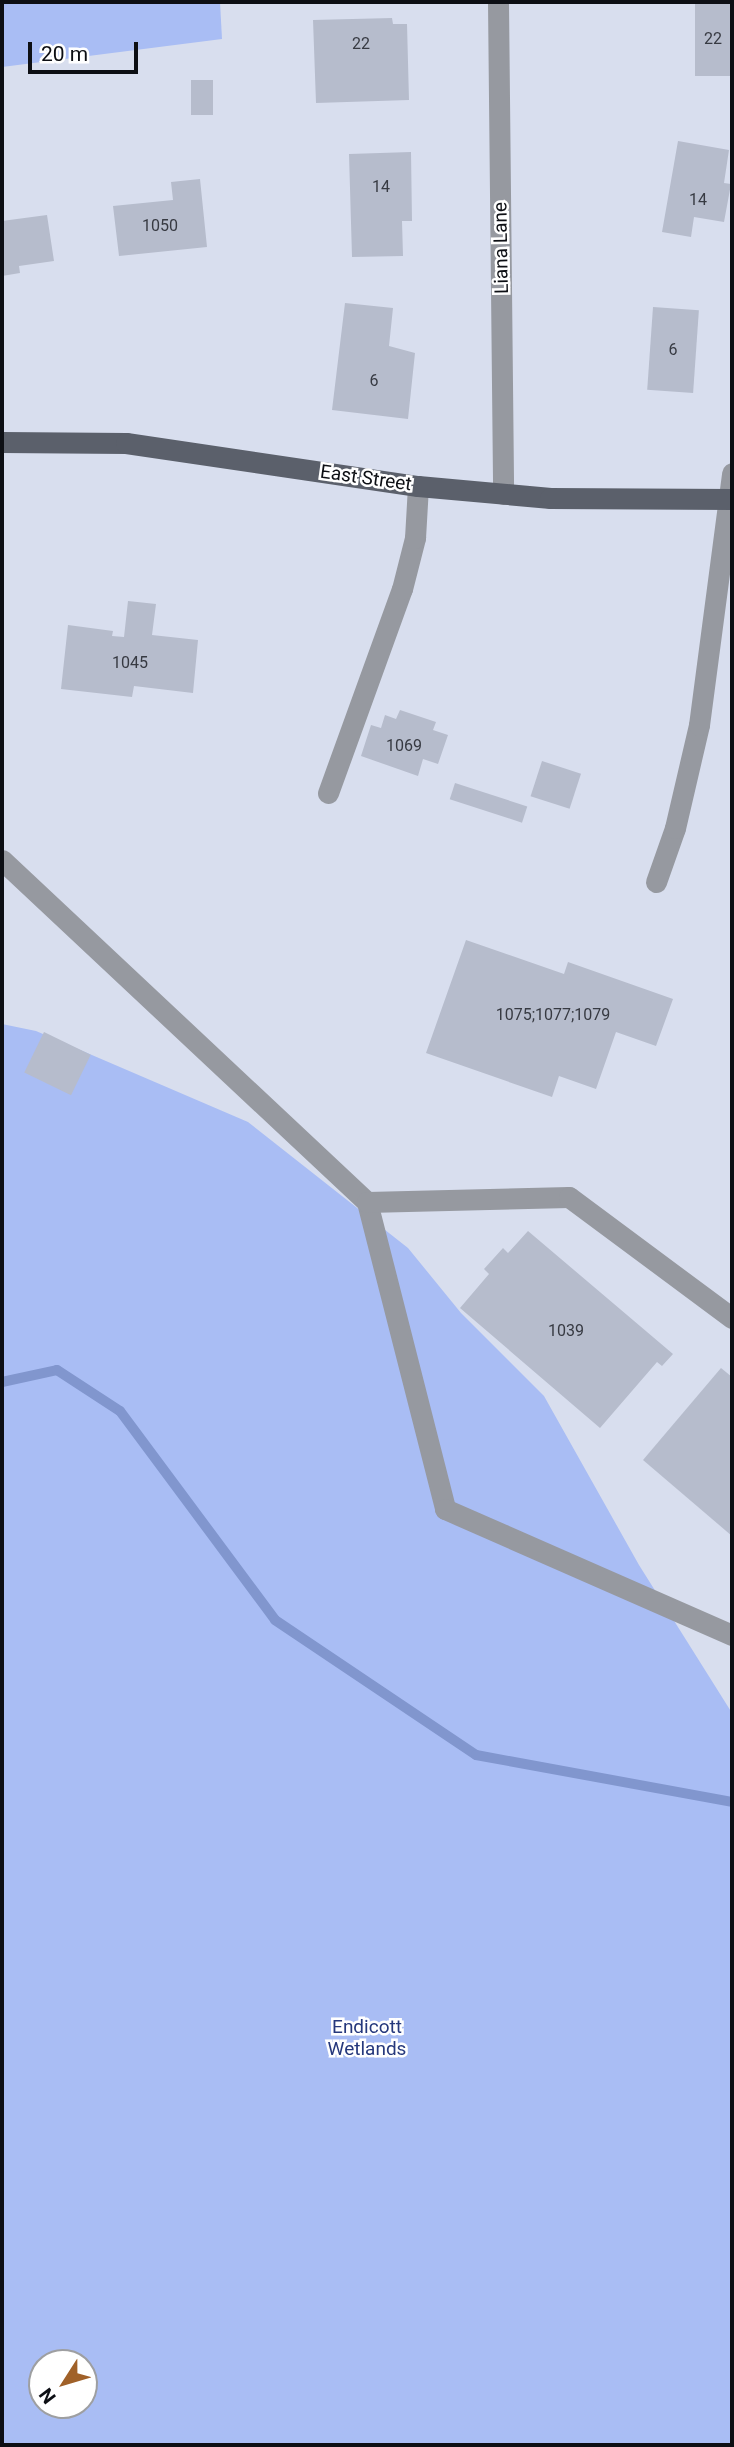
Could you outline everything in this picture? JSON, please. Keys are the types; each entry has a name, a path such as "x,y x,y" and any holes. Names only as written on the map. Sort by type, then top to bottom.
{"main road":[{"name":"East Street","path":"2,442 126,443 418,486 550,498 729,499"}],"street":[{"name":"Liana Lane","path":"498,2 503,494"},
{"path":"656,883 675,828 699,725 732,473"},
{"path":"328,793 402,589 415,538 418,486"},
{"path":"2,860 367,1202 445,1509 732,1635"},
{"path":"367,1202 569,1197 732,1318"}],"green space":[{"path":"2,2 220,2 222,39 2,67"},
{"name":"Endicott Wetlands","path":"2,1024 36,1031 248,1122 408,1248 461,1313 544,1396 639,1565 732,1713 732,2445 2,2445"}],"building":[{"path":"695,2 732,2 732,76 695,76"},
{"path":"392,18 393,24 407,24 409,100 316,103 313,20"},
{"path":"191,80 213,80 213,115 191,115"},
{"path":"678,141 729,150 724,183 731,184 724,222 694,217 691,237 662,232"},
{"path":"411,152 412,221 402,221 403,256 352,257 349,154"},
{"path":"200,179 207,247 119,256 113,206 173,200 171,182"},
{"path":"47,215 54,261 19,266 20,273 2,276 2,221"},
{"path":"345,303 393,308 389,346 415,353 408,419 332,410"},
{"path":"653,307 699,310 693,393 647,390"},
{"path":"128,601 156,604 152,635 198,640 193,693 134,686 132,697 61,689 68,625 113,631 112,636 124,637"},
{"path":"400,710 436,722 433,730 448,735 438,764 423,759 418,776 361,756 371,725 381,728 385,715 396,719"},
{"path":"542,761 581,774 570,809 531,796"},
{"path":"455,783 527,806 522,823 450,799"},
{"path":"466,940 564,974 568,962 673,999 656,1046 616,1032 596,1089 559,1076 552,1097 426,1053"},
{"path":"44,1032 91,1055 71,1095 24,1072"},
{"path":"528,1231 673,1354 662,1366 657,1362 600,1428 460,1308 489,1274 484,1269 503,1248 508,1253"},
{"path":"721,1368 732,1377 732,1536 643,1460"}],"waterway":[{"path":"2,1382 57,1370 120,1411 275,1620 476,1755 732,1802"}]}
